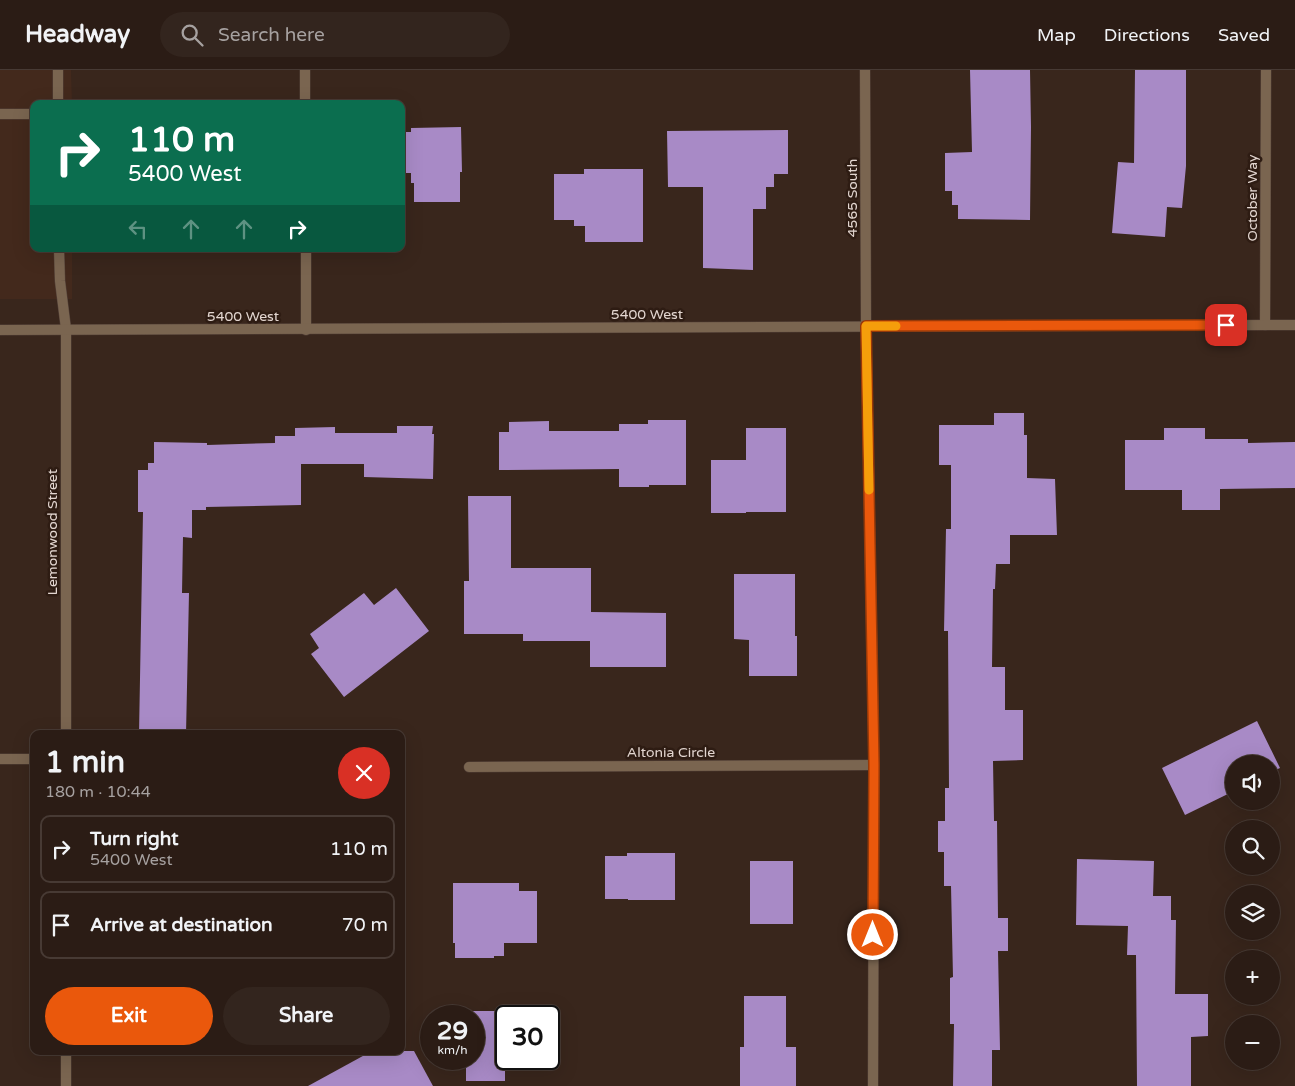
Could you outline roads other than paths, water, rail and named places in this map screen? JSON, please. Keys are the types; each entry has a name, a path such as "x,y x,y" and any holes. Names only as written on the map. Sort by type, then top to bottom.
{"street":[{"path":"58,70 58,100"},
{"path":"305,70 305,100"},
{"name":"4565 South","path":"865,70 866,326 874,765 873,1086"},
{"name":"October Way","path":"1266,70 1266,325"},
{"path":"0,114 30,114"},
{"name":"Lemonwood Street","path":"59,252 60,281 66,329 66,730"},
{"path":"306,252 306,330"},
{"name":"5400 West","path":"0,330 1295,325"},
{"path":"0,759 30,759"},
{"name":"Altonia Circle","path":"469,767 874,765"},
{"path":"66,1055 66,1086"}]}
